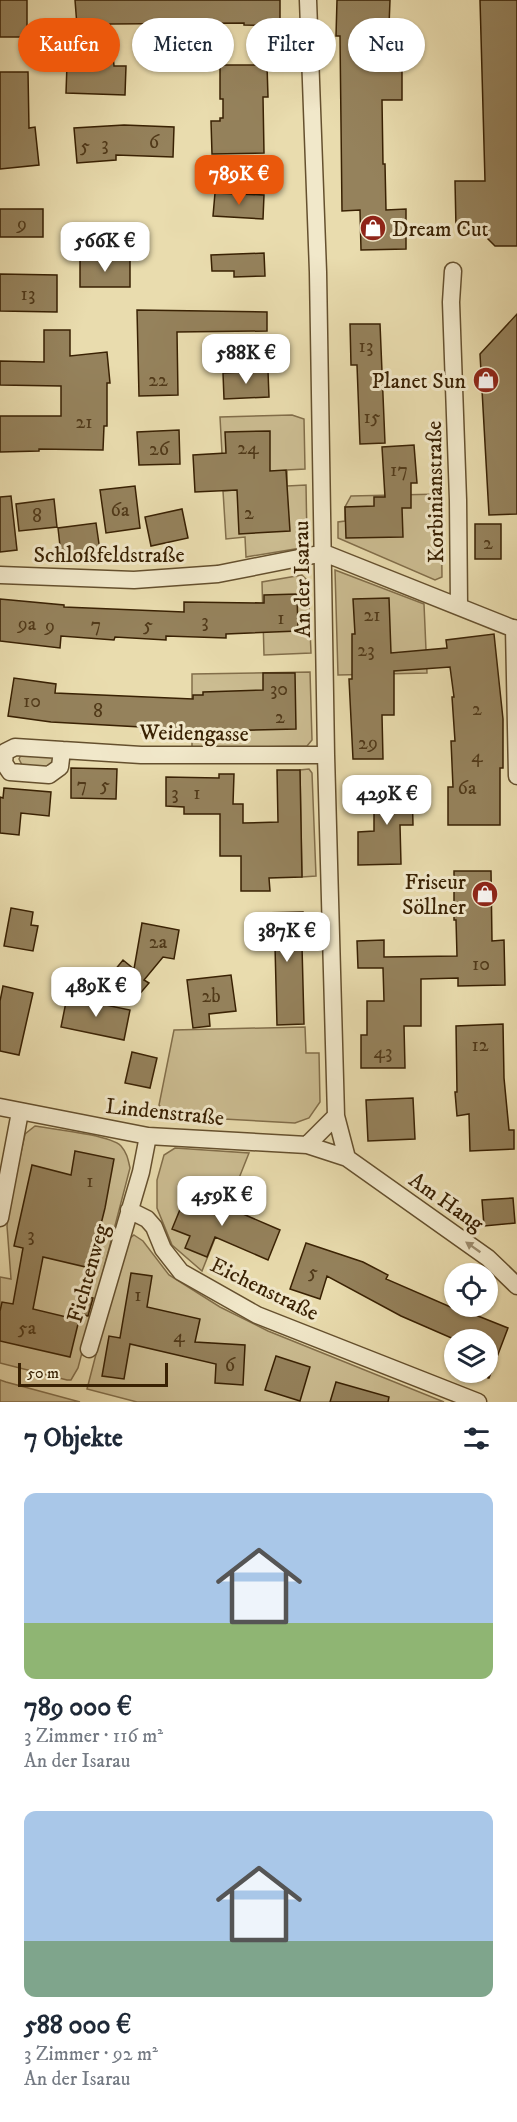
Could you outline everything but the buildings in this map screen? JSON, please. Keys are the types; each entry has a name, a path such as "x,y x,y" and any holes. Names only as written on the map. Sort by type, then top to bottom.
{"street":[{"name":"An der Isarau","path":"308,0 318,272 326,755 336,1116"},
{"name":"Korbinianstraße","path":"453,271 451,302 459,605"},
{"name":"Schloßfeldstraße","path":"0,575 134,580 218,574 324,553"},
{"path":"324,553 515,629 517,776"},
{"name":"Weidengasse","path":"62,750 141,755 326,755"},
{"name":"Lindenstraße","path":"0,1107 148,1136 307,1145"},
{"path":"0,1218 20,1112"},
{"path":"307,1145 336,1116"},
{"path":"336,1116 347,1158"},
{"path":"129,1210 141,1172 148,1136"},
{"name":"Am Hang","path":"307,1145 347,1158 488,1258 517,1286"},
{"name":"Fichtenweg","path":"89,1349 129,1210"},
{"name":"Eichenstraße","path":"129,1210 147,1219 154,1227 163,1249 181,1272 256,1315 478,1402"}],"shaded area":[{"path":"292,415 304,419 305,469 287,470 287,486 306,485 307,539 301,548 246,557 245,537 226,539 223,491 235,490 234,472 223,472 220,417"},
{"path":"441,494 442,577 435,580 338,538 338,522 345,521 345,507 351,496"},
{"path":"335,570 424,604 427,673 338,675"},
{"path":"302,575 308,581 311,653 264,655 262,582"},
{"path":"310,672 312,740 307,746 192,748 192,674"},
{"path":"22,753 52,756 55,759 50,767 22,765 19,759"},
{"path":"309,769 312,773 316,876 302,877 300,770"},
{"path":"305,1027 306,1053 319,1053 320,1102 309,1118 295,1123 168,1116 159,1105 174,1030"},
{"path":"35,1126 115,1142 125,1151 130,1168 78,1368 71,1380 0,1363 0,1277 11,1279 7,1226 9,1207 25,1134"},
{"path":"175,1148 249,1153 202,1271 172,1245 157,1208 157,1180 164,1155"},
{"path":"134,1235 143,1241 169,1275 220,1307 268,1331 444,1402 137,1402 87,1389 125,1242"},
{"path":"0,1380 6,1382 80,1402 0,1402"}],"place":[{"name":"Dream Cut","path":"373,228"},
{"name":"Planet Sun","path":"486,380"},
{"name":"Friseur Söllner","path":"485,894"}]}
